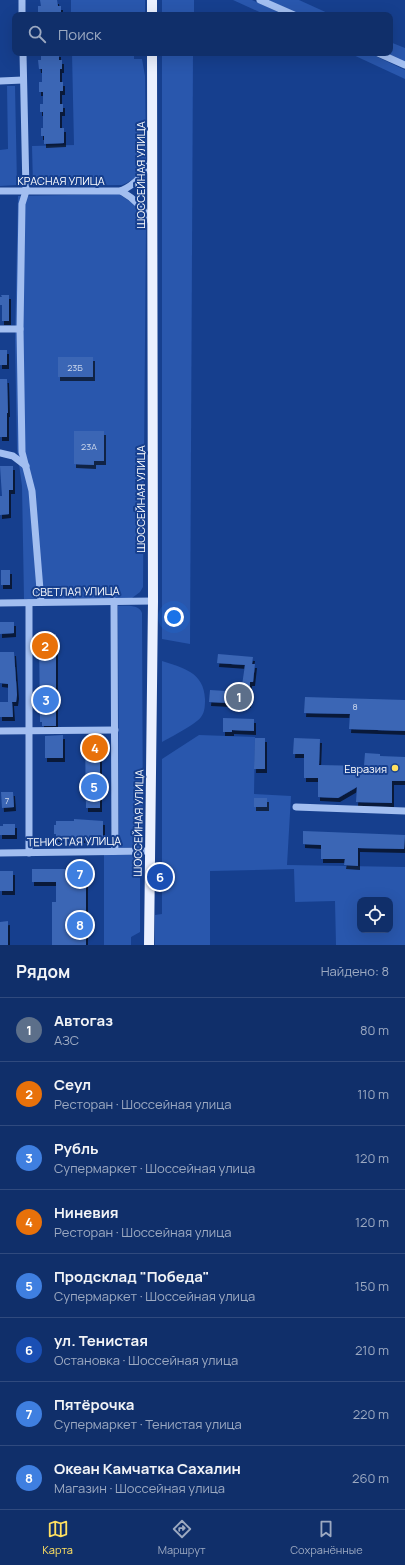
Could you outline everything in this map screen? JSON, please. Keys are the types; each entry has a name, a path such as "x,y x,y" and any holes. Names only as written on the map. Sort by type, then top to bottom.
{"main road":[{"path":"152,0 152,12"},
{"name":"ШОССЕЙНАЯ УЛИЦА","path":"149,945 152,601 152,56"}],"street":[{"path":"22,0 22,12"},
{"path":"260,0 287,12"},
{"path":"23,56 26,191 22,204 20,329 22,452 32,491 42,602"},
{"path":"385,56 405,65"},
{"path":"0,81 23,80"},
{"path":"121,191 134,185 140,179 152,160"},
{"name":"КРАСНАЯ УЛИЦА","path":"0,191 121,191"},
{"path":"121,191 130,196 142,208 152,225"},
{"path":"0,329 20,329"},
{"path":"0,453 22,452"},
{"path":"0,453 13,456 26,466"},
{"path":"114,601 115,851"},
{"name":"СВЕТЛАЯ УЛИЦА","path":"0,603 152,601"},
{"path":"29,603 29,853"},
{"path":"0,731 115,730"},
{"path":"296,807 405,811"},
{"name":"ТЕНИСТАЯ УЛИЦА","path":"0,853 149,851"}],"shaded area":[{"path":"71,0 145,0 145,12 71,12"},
{"path":"162,0 194,0 194,12 162,12"},
{"path":"233,0 252,0 278,12 259,12"},
{"path":"268,0 299,0 325,12 294,12"},
{"path":"393,43 405,48 405,62 392,56 393,56"},
{"path":"72,56 134,56 134,59 142,59 145,76 146,158 143,167 138,174 122,185 33,186 32,146 74,145"},
{"path":"162,56 193,56 190,644 162,639"},
{"path":"355,56 375,56 405,70 405,79"},
{"path":"7,86 15,86 17,185 0,186 0,150 8,149"},
{"path":"119,194 135,205 146,220 143,587 140,592 132,598 24,599 22,486 17,449 15,340 18,196"},
{"path":"118,606 135,607 142,613 143,846 141,847 119,848"},
{"path":"162,661 185,669 196,677 204,690 205,706 201,717 198,720 162,742"},
{"path":"199,735 255,737 254,794 291,796 287,865 405,867 405,945 336,945 335,901 295,902 294,869 210,871 210,945 155,945 155,915 162,914 162,759"},
{"path":"104,855 140,855 140,932 131,937 131,945 104,945"}],"building":[{"path":"40,0 57,0 58,6 61,6 61,12 38,12 38,6 41,6"},
{"path":"41,56 59,56 59,60 62,60 60,82 63,82 63,91 60,91 60,104 63,104 63,112 60,112 60,128 64,128 64,143 44,144 44,136 41,136 41,128 43,128 43,112 40,112 40,104 43,104 43,92 39,92 39,82 42,82 42,69 39,69 38,60 41,60"},
{"path":"1,295 9,295 9,321 2,321 2,305 0,305"},
{"path":"0,350 7,350 7,365 0,365"},
{"path":"58,357 93,357 93,377 58,377"},
{"path":"0,379 7,379 7,437 0,437"},
{"path":"74,431 104,431 104,461 94,461 94,465 74,464"},
{"path":"0,466 13,466 13,490 9,490 9,514 0,515 0,496 2,496"},
{"path":"1,570 10,570 10,585 1,585"},
{"path":"0,622 14,622 14,633 0,634"},
{"path":"39,634 56,634 56,726 42,726 42,722 40,722"},
{"path":"0,652 14,652 17,695 16,702 12,702 13,717 0,717 0,702 8,702 8,684 0,683"},
{"path":"218,654 253,657 252,664 255,664 253,682 250,682 249,704 209,702 210,690 241,692 245,665 217,663"},
{"path":"305,697 405,700 405,731 349,729 350,714 304,713"},
{"path":"223,718 254,719 254,731 232,730 232,732 223,732"},
{"path":"63,735 63,758 45,758 45,736"},
{"path":"85,738 100,738 100,808 86,808"},
{"path":"255,738 265,738 265,769 254,769"},
{"path":"294,738 320,739 319,765 364,766 365,753 380,754 380,756 405,757 405,781 392,781 392,803 356,802 357,787 338,798 318,797 318,778 304,778 304,754 293,754"},
{"path":"1,792 13,792 14,807 2,808"},
{"path":"254,798 267,798 267,807 254,807"},
{"path":"74,819 103,821 103,838 56,838 56,834 54,834 54,825 56,825 56,821 74,821"},
{"path":"3,824 15,824 15,835 0,835 0,826 3,826"},
{"path":"303,831 405,835 404,849 358,848 358,866 344,865 345,859 321,859 321,845 303,844"},
{"path":"32,869 86,869 86,945 52,945 52,902 56,902 56,882 32,882"},
{"path":"0,871 13,871 13,891 0,891"},
{"path":"8,921 8,945 0,945 0,922"}],"place":[{"name":"Сеул","path":"45,646"},
{"name":"Автогаз","path":"239,697"},
{"name":"Рубль","path":"46,700"},
{"name":"Ниневия","path":"95,748"},
{"name":"Евразия","path":"395,768"},
{"name":"Продсклад \"Победа\"","path":"94,787"},
{"name":"Пятёрочка","path":"80,874"},
{"name":"ул. Тенистая","path":"160,877"},
{"name":"Океан Камчатка Сахалин","path":"80,925"}]}
